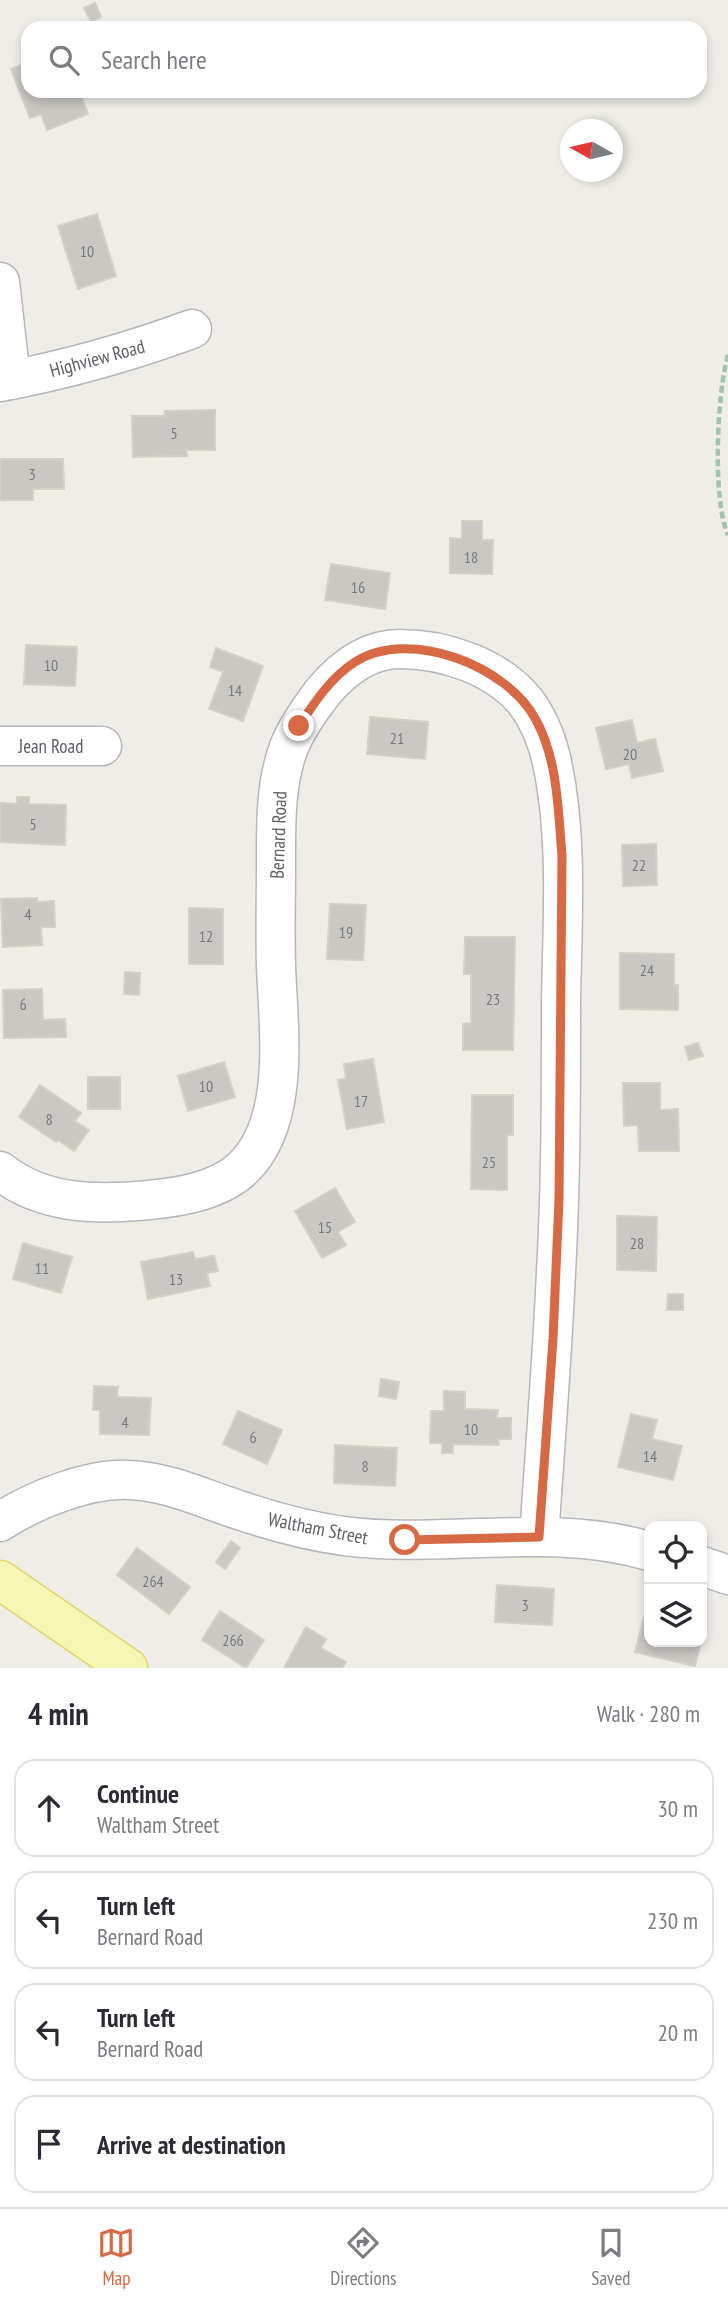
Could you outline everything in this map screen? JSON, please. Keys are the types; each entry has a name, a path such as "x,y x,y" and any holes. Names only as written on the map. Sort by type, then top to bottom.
{"main road":[{"path":"0,1580 128,1668"}],"street":[{"path":"0,282 6,381"},
{"name":"Highview Road","path":"6,381 94,361 192,329"},
{"name":"Bernard Road","path":"0,1171 22,1185 54,1198 82,1202 126,1202 171,1197 200,1190 226,1179 246,1165 253,1157 271,1119 278,1086 275,907 277,801 289,747 299,726 327,687 342,672 355,662 380,651 411,649 436,653 461,660 495,676 522,698 545,740 551,758 562,855 559,1213 539,1537"},
{"name":"Jean Road","path":"0,746 102,746"},
{"name":"Waltham Street","path":"0,1522 49,1497 96,1484 128,1479 174,1488 280,1524 344,1536 405,1540 539,1537 586,1539 644,1550"},
{"path":"707,1568 728,1575"}],"path":[{"path":"728,355 722,391 718,461 720,498 728,535"}],"building":[{"path":"95,3 101,17 90,21 84,8"},
{"path":"21,65 21,95 11,69"},
{"path":"22,98 82,98 88,114 47,130 41,114 30,118"},
{"path":"97,214 116,276 78,289 58,226"},
{"path":"215,410 215,450 186,450 187,456 133,457 132,416 164,416 165,411"},
{"path":"0,459 63,459 64,489 33,489 33,500 0,500"},
{"path":"462,521 482,521 482,540 493,540 492,574 450,573 450,538 462,539"},
{"path":"331,564 390,573 385,609 325,600"},
{"path":"26,645 77,647 75,686 24,684"},
{"path":"216,648 263,666 243,721 209,709 223,672 210,667"},
{"path":"370,717 428,722 425,759 367,754"},
{"path":"632,720 637,743 655,739 663,771 632,778 629,764 606,769 596,728"},
{"path":"17,797 29,797 29,804 66,805 65,845 0,842 0,803 17,804"},
{"path":"656,844 657,885 623,886 622,845"},
{"path":"37,898 37,902 54,901 55,927 41,927 42,945 3,947 1,899"},
{"path":"330,904 366,905 363,960 327,959"},
{"path":"189,908 223,909 223,964 189,964"},
{"path":"465,937 515,937 513,1050 463,1050 463,1024 471,1023 471,974 464,974"},
{"path":"620,953 674,954 674,985 678,985 678,1010 620,1009"},
{"path":"125,972 140,973 139,995 124,994"},
{"path":"42,989 43,1020 65,1019 66,1037 4,1038 3,990"},
{"path":"698,1043 703,1056 689,1060 685,1047"},
{"path":"373,1059 384,1122 347,1129 338,1080 346,1078 344,1064"},
{"path":"224,1062 235,1097 188,1111 178,1076"},
{"path":"88,1077 120,1077 120,1109 88,1109"},
{"path":"623,1083 660,1083 660,1110 678,1109 679,1151 639,1151 638,1125 624,1126"},
{"path":"40,1085 81,1113 75,1121 89,1130 74,1151 19,1117"},
{"path":"472,1095 513,1095 513,1135 507,1135 507,1190 471,1189"},
{"path":"335,1188 355,1222 338,1232 346,1245 322,1258 295,1211"},
{"path":"617,1216 657,1217 656,1271 617,1270"},
{"path":"23,1243 72,1257 61,1293 13,1279"},
{"path":"193,1252 195,1259 214,1256 218,1271 207,1273 210,1286 148,1299 141,1262"},
{"path":"668,1294 683,1294 683,1310 667,1310"},
{"path":"381,1379 399,1382 396,1399 379,1396"},
{"path":"94,1386 118,1387 117,1397 151,1398 149,1435 100,1434 100,1410 93,1410"},
{"path":"444,1391 465,1392 465,1409 498,1410 497,1418 511,1418 511,1439 498,1439 499,1445 453,1444 453,1453 442,1453 442,1443 430,1443 431,1411 444,1411"},
{"path":"238,1411 282,1430 267,1464 223,1444"},
{"path":"631,1414 657,1420 652,1439 682,1446 673,1480 618,1467"},
{"path":"335,1445 397,1448 395,1486 334,1483"},
{"path":"231,1541 240,1548 225,1569 216,1562"},
{"path":"137,1548 190,1587 169,1614 117,1575"},
{"path":"497,1585 554,1589 552,1625 495,1622"},
{"path":"220,1611 264,1640 246,1668 202,1640"},
{"path":"644,1617 644,1647 700,1647 695,1666 635,1652"},
{"path":"306,1627 326,1639 321,1648 346,1662 342,1668 284,1668"}],"route":[{"path":"299,726 327,687 342,672 366,656 380,651 411,649 453,657 495,676 522,698 531,710 551,758 558,807 562,855 559,1199 553,1339 539,1537 405,1540"}]}
